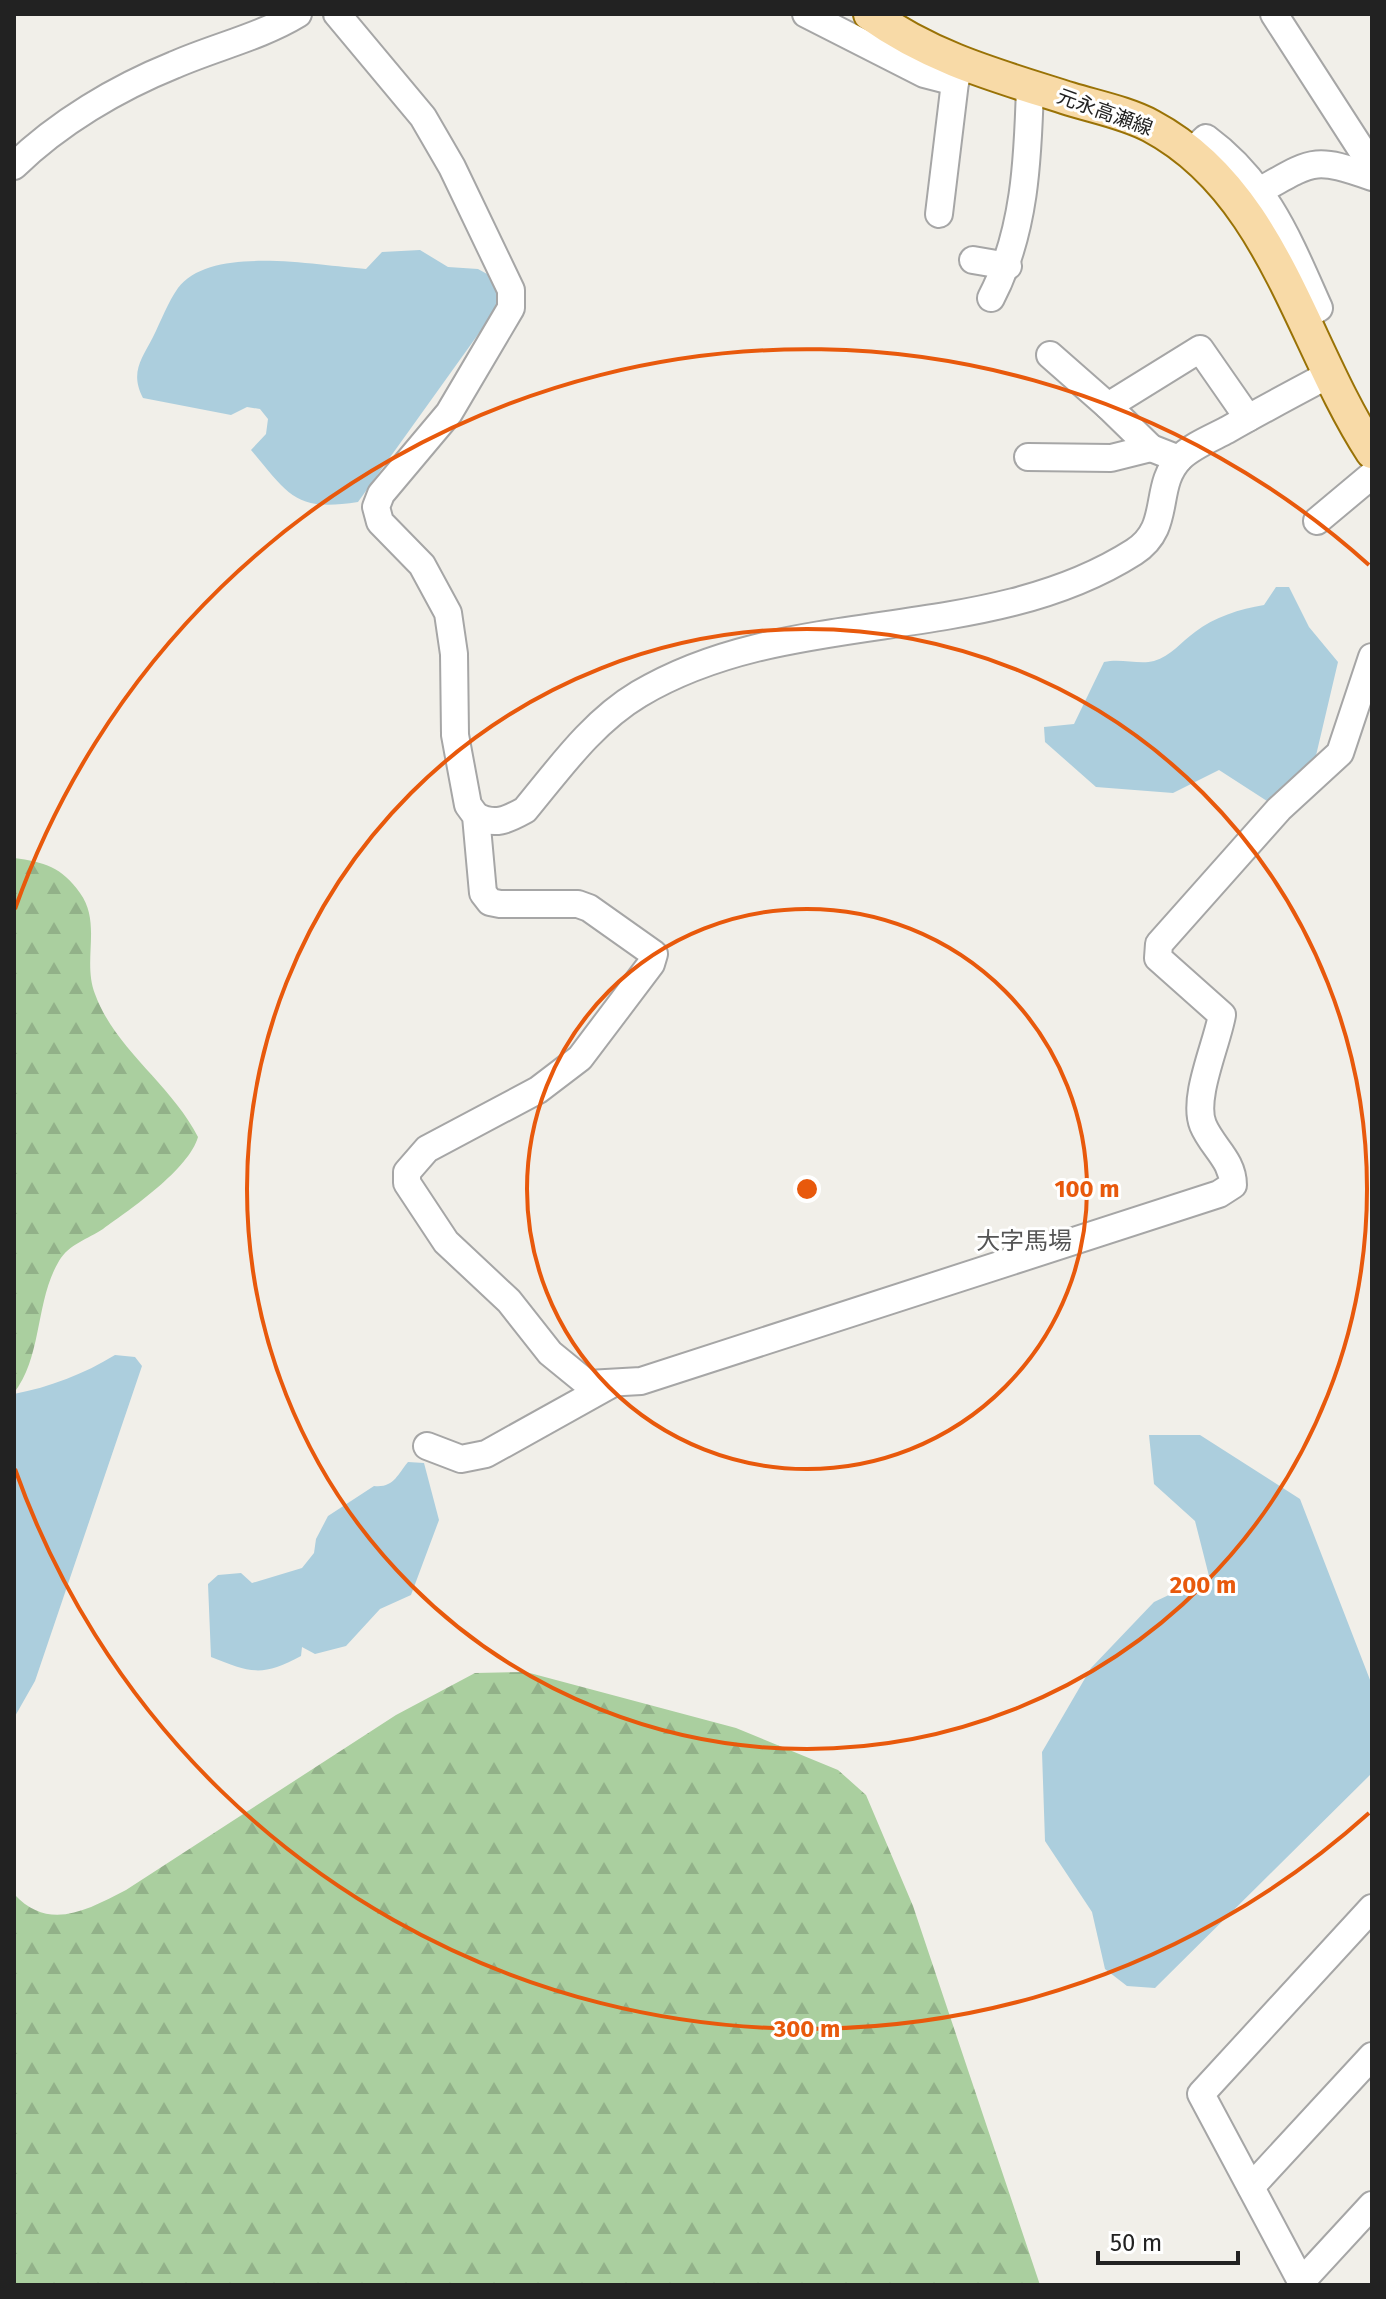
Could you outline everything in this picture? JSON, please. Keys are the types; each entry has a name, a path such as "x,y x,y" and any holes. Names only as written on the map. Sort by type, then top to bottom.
{"main road":[{"name":"元永高瀬線","path":"870,14 958,74 1030,86 1149,125 1191,152 1244,208 1328,375 1372,452"}],"street":[{"path":"14,166 64,126 122,90 172,65 278,26 298,14"},
{"path":"337,14 423,117 452,167 511,290 511,308 449,413 381,494 376,507 380,522 422,565 448,613 454,654 455,735 468,805 476,816 490,823 509,819 525,810 602,722 637,695 690,667 759,646 1025,600 1069,585 1136,552 1152,537 1160,521 1163,493 1179,459 1328,375"},
{"path":"806,14 924,74 958,74 939,214"},
{"path":"1274,14 1372,166"},
{"path":"991,298 1008,266 1028,158 1030,86"},
{"path":"1191,152 1206,138 1234,158 1261,190 1319,308 1301,319"},
{"path":"1261,190 1298,169 1322,162 1372,177"},
{"path":"973,260 1008,266"},
{"path":"1108,406 1200,349 1248,418"},
{"path":"1050,355 1151,448 1179,459"},
{"path":"1028,457 1111,458 1151,448"},
{"path":"1317,521 1372,475"},
{"path":"476,816 483,893 490,902 578,904 601,915 654,954 651,964 580,1058 538,1090 427,1149 407,1172 407,1183 446,1242 509,1301 550,1353 588,1384 641,1381 1219,1194 1233,1185 1233,1171 1203,1125 1199,1107 1222,1015 1158,958 1159,944 1279,809 1340,753 1372,657"},
{"path":"427,1446 461,1459 486,1454 613,1383"},
{"path":"1366,1926 1201,2094 1303,2283 1372,2205"},
{"path":"1251,2187 1372,2056"}],"green space":[{"path":"14,858 52,867 80,893 90,917 92,981 104,1014 187,1118 198,1137 183,1162 158,1188 63,1255 46,1293 30,1362 14,1393"},
{"path":"526,1672 736,1728 838,1770 866,1795 913,1906 1040,2285 14,2285 14,1894 27,1906 55,1915 97,1904 126,1890 396,1715 475,1673"}],"water":[{"path":"420,250 448,267 478,269 498,280 500,294 492,315 358,502 306,502 285,489 251,450 266,434 268,419 260,409 247,407 231,415 143,398 137,381 141,360 174,293 194,274 214,266 266,261 366,269 382,252"},
{"path":"1276,587 1289,587 1309,627 1338,662 1314,764 1267,801 1219,770 1173,793 1096,787 1045,742 1044,727 1074,724 1104,662 1160,659 1210,622 1264,605"},
{"path":"115,1355 135,1357 142,1366 35,1681 14,1718 14,1394 66,1379"},
{"path":"1149,1435 1200,1435 1300,1499 1372,1685 1371,1774 1155,1988 1127,1986 1105,1969 1092,1912 1045,1841 1042,1752 1091,1668 1154,1602 1209,1576 1195,1521 1154,1484"},
{"path":"408,1462 424,1463 439,1520 411,1595 380,1609 346,1646 315,1654 302,1647 301,1656 266,1670 236,1667 211,1657 208,1584 218,1575 241,1573 252,1583 302,1568 314,1553 316,1539 328,1516 374,1486 391,1483"}],"district":[{"name":"大字馬場","path":"1024,1241"}]}
